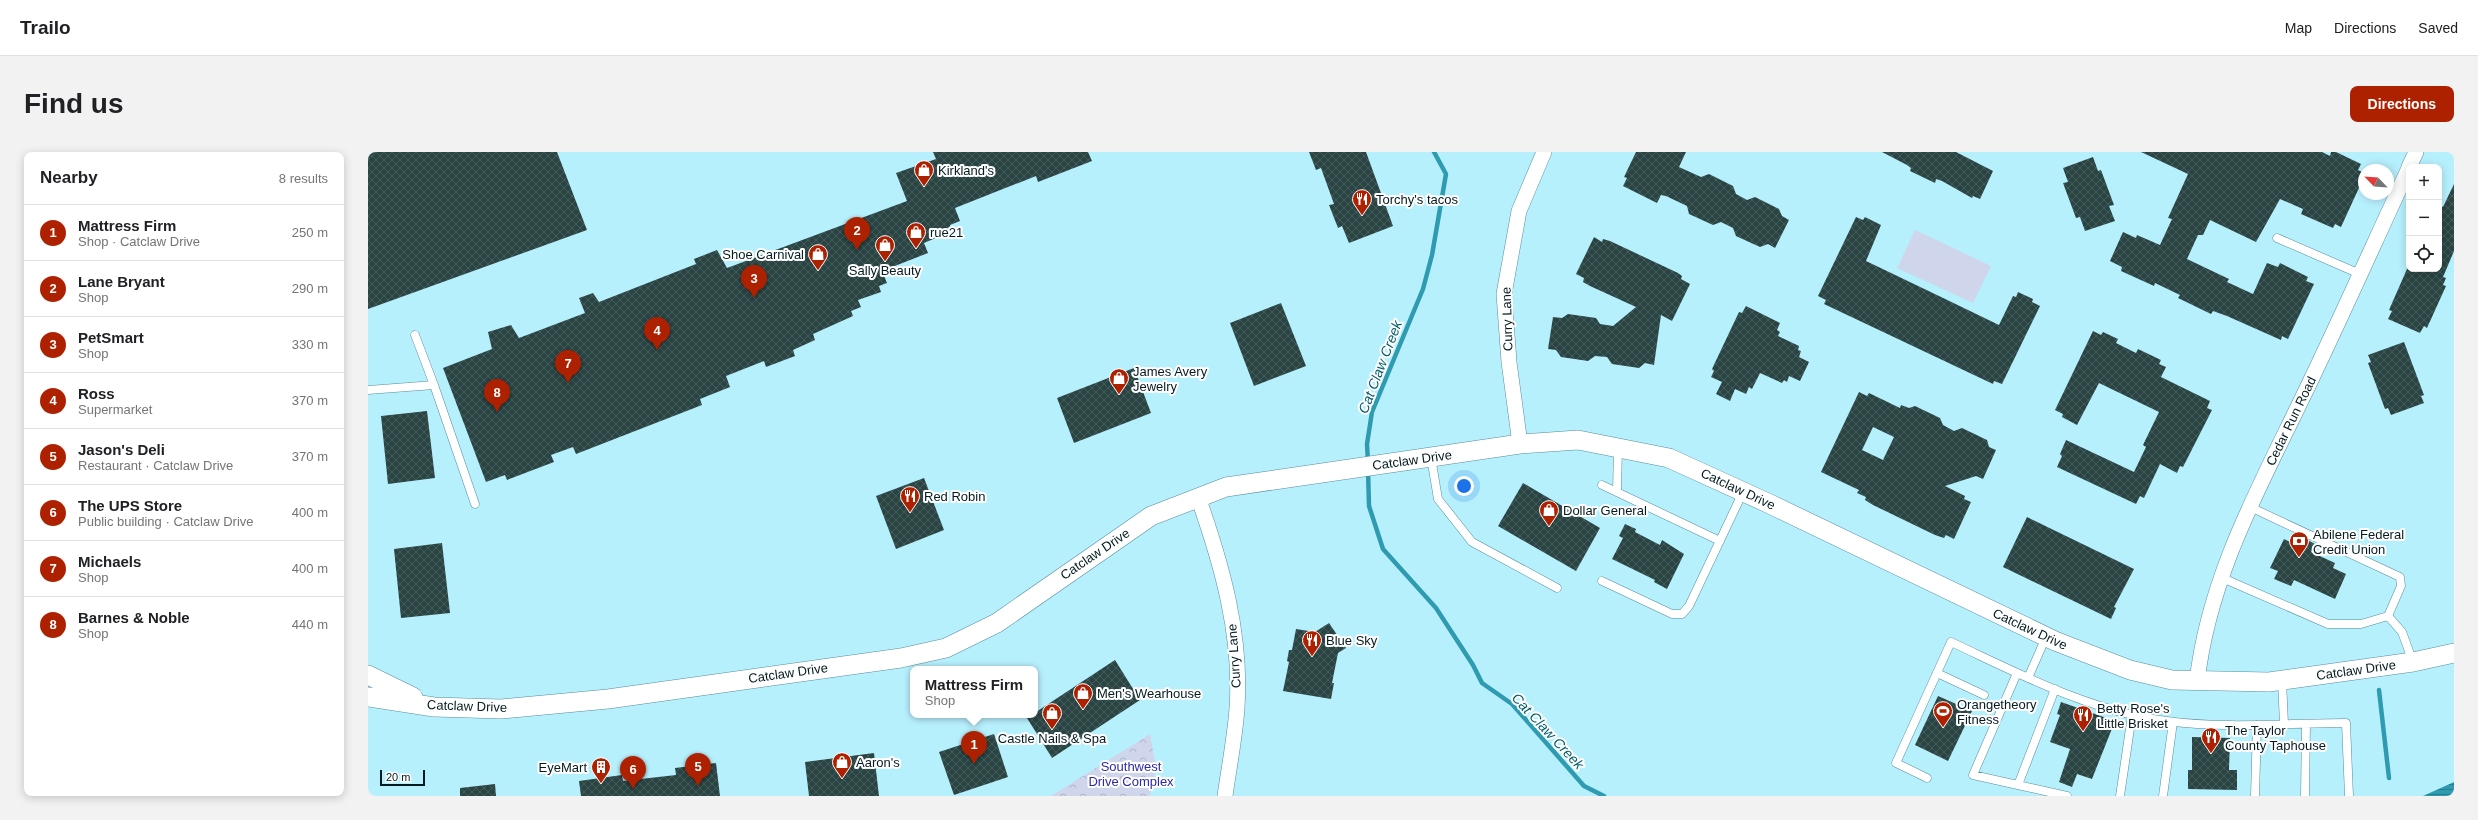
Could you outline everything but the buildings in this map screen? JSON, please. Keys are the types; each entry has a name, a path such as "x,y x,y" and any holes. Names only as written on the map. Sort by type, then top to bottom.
{"street":[{"name":"Curry Lane","path":"1520,444 1509,362 1504,294 1519,211 1544,152"},
{"name":"Cedar Run Road","path":"2410,164 2416,152"},
{"name":"Cedar Run Road","path":"2197,682 2201,647 2220,576 2250,507 2406,174"},
{"name":"Catclaw Drive","path":"368,697 434,707 501,709 608,699 901,658 946,648 997,622 1151,516 1226,487 1520,444 1578,440 1618,446 1669,458 1744,491 2046,637 2096,659 2168,680 2197,682 2282,680 2413,662 2454,654"},
{"name":"Curry Lane","path":"1198,497 1219,556 1235,634 1237,708 1225,796"},
{"path":"368,676 434,707"}],"lane":[{"path":"2277,238 2360,274"},
{"path":"415,335 475,504"},
{"path":"368,390 434,385"},
{"path":"1617,492 1618,446"},
{"path":"1431,457 1438,499 1472,542 1557,588"},
{"path":"1602,485 1720,541"},
{"path":"1602,581 1672,614 1682,614 1689,606 1744,491"},
{"path":"2250,507 2400,577 2401,586 2388,616"},
{"path":"2220,576 2328,624 2361,624 2388,616"},
{"path":"2388,616 2402,632 2413,662"},
{"path":"2028,678 2046,637"},
{"path":"1927,778 1896,763 1951,642 2028,678 2132,715 2173,722 2257,725 2346,723 2349,796"},
{"path":"1937,673 1984,695"},
{"path":"2018,673 1973,775 2067,796"},
{"path":"2282,680 2284,724"},
{"path":"2018,785 2056,689"},
{"path":"2120,796 2132,715"},
{"path":"2163,796 2173,722"},
{"path":"2304,796 2306,724"},
{"path":"2255,796 2257,725"}],"green space":[{"path":"1915,230 1991,266 1973,303 1897,268"},
{"name":"Southwest Drive Complex","path":"1150,734 1156,767 1150,796 1051,796"}],"water":[{"path":"2454,782 2454,796 2423,796"}],"waterway":[{"name":"Cat Claw Creek","path":"1368,463 1367,444 1372,412 1423,289 1432,255 1446,174 1434,152"},
{"name":"Cat Claw Creek","path":"1368,470 1369,506 1383,549 1436,608 1473,665 1482,683 1512,704 1584,786 1604,796"},
{"path":"2379,690 2389,778"}],"place":[{"name":"Kirkland's","path":"924,187"},
{"name":"Torchy's tacos","path":"1362,216"},
{"name":"rue21","path":"916,249"},
{"name":"Lane Bryant","path":"857,250"},
{"name":"Sally Beauty","path":"885,262"},
{"name":"Shoe Carnival","path":"818,271"},
{"name":"PetSmart","path":"754,298"},
{"name":"Ross","path":"657,350"},
{"name":"Michaels","path":"568,383"},
{"name":"James Avery Jewelry","path":"1119,395"},
{"name":"Barnes & Noble","path":"497,412"},
{"name":"Red Robin","path":"910,513"},
{"name":"Dollar General","path":"1549,527"},
{"name":"Abilene Federal Credit Union","path":"2299,558"},
{"name":"Blue Sky","path":"1312,657"},
{"name":"Men's Wearhouse","path":"1083,710"},
{"name":"Orangetheory Fitness","path":"1943,728"},
{"name":"Castle Nails & Spa","path":"1052,730"},
{"name":"Betty Rose's Little Brisket","path":"2083,732"},
{"name":"The Taylor County Taphouse","path":"2211,754"},
{"name":"Mattress Firm","path":"974,764"},
{"name":"Aaron's","path":"842,779"},
{"name":"EyeMart","path":"601,784"},
{"name":"Jason's Deli","path":"698,786"},
{"name":"The UPS Store","path":"633,789"}]}
